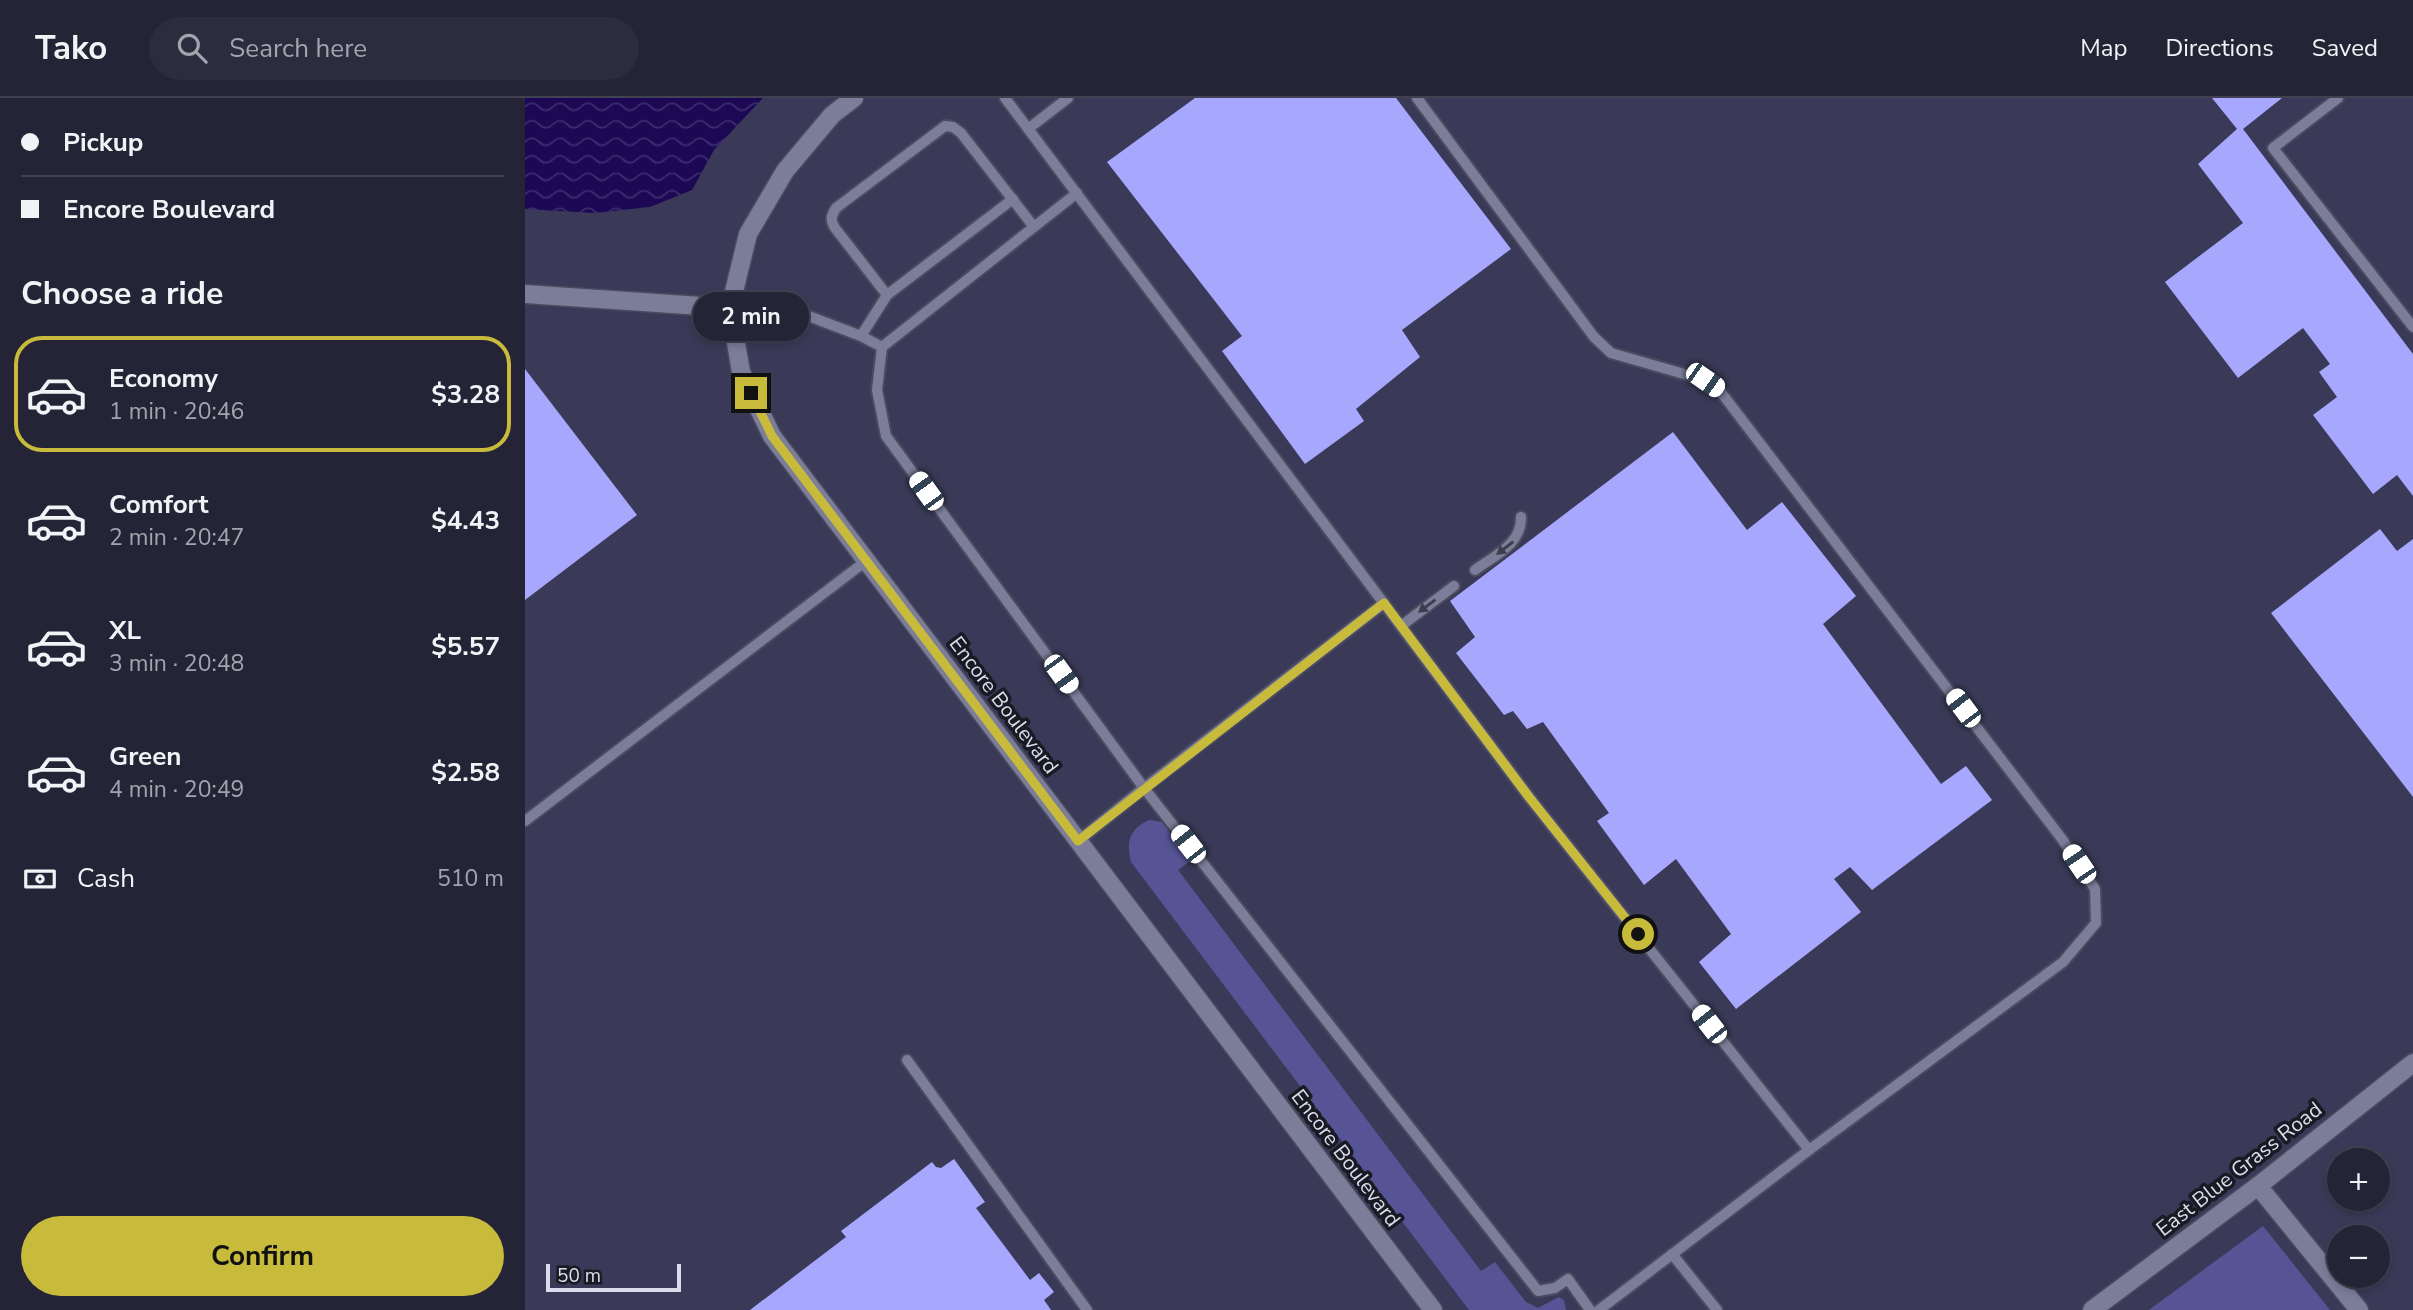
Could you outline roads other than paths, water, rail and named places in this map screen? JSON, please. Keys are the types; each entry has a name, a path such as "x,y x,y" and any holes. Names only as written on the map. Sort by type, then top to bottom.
{"street":[{"name":"Encore Boulevard","path":"854,98 832,115 785,171 748,234 730,308 741,372 772,436 1433,1310"},
{"path":"525,294 730,308"},
{"name":"East Blue Grass Road","path":"2092,1310 2257,1186 2413,1063"},
{"path":"2257,1186 2359,1310"}],"lane":[{"path":"1005,98 1529,797 1809,1150"},
{"path":"1028,129 1068,98"},
{"path":"1417,98 1594,337 1611,353 1705,380 1720,390 2062,839 2095,889 2096,923 2063,962 1599,1310"},
{"path":"2338,98 2273,148 2413,327"},
{"path":"887,295 835,228 831,222 832,214 836,208 945,126 953,127 961,133 1034,227"},
{"path":"1077,193 882,347 877,390 886,436 1144,788 1538,1291 1555,1287 1568,1279 1590,1310"},
{"path":"861,336 887,295 1013,199"},
{"path":"730,308 774,303 861,336 882,347"},
{"path":"1475,570 1519,534 1521,517"},
{"path":"525,821 866,561"},
{"path":"1401,626 1454,586"},
{"path":"1078,841 1384,603"},
{"path":"907,1060 1087,1310"},
{"path":"1672,1254 1717,1310"}],"water":[{"path":"525,98 763,98 714,150 692,190 650,207 594,213 525,209"}]}
